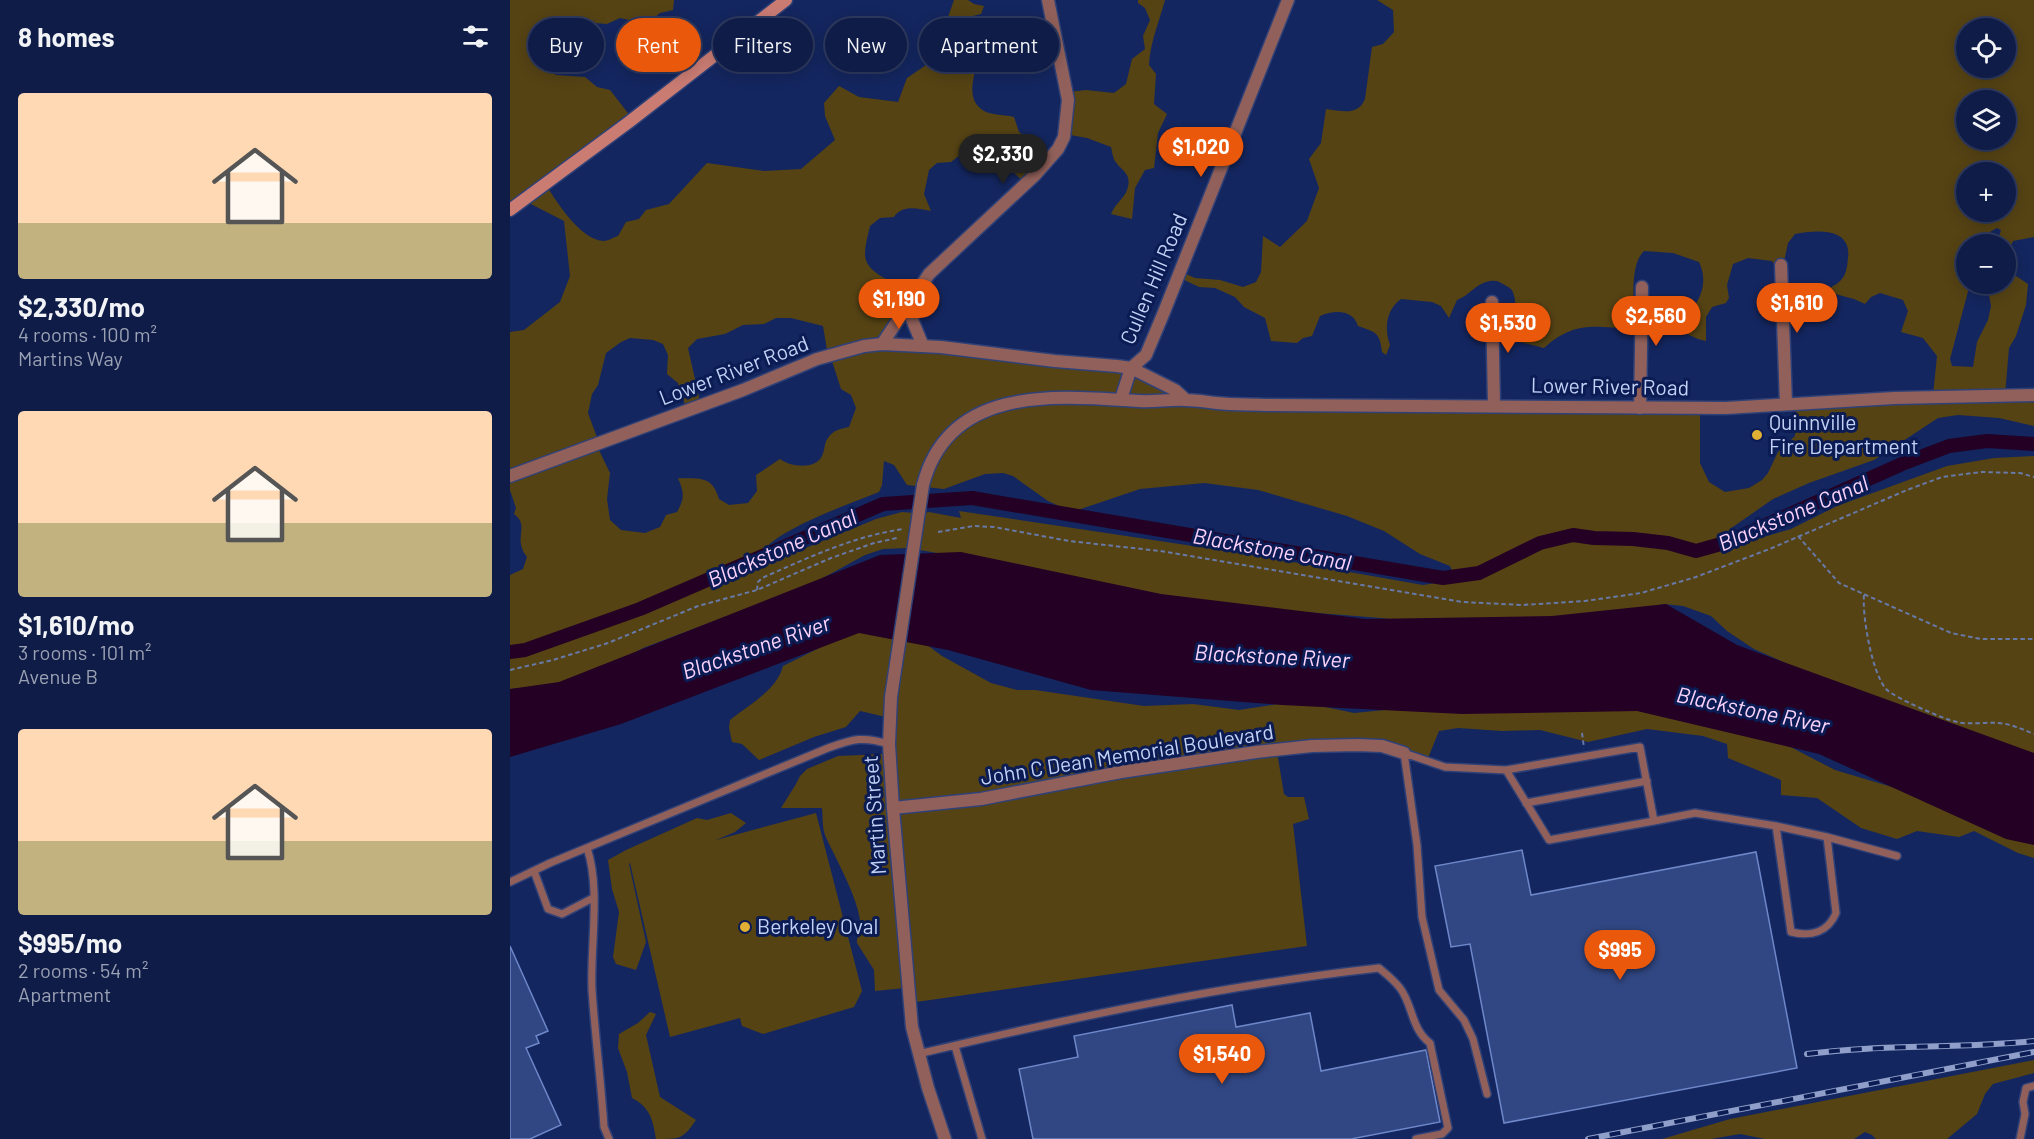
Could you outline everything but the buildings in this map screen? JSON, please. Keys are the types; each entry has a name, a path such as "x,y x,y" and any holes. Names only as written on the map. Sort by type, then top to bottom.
{"main road":[{"path":"510,210 629,122 786,0"}],"street":[{"path":"882,344 929,274 1035,175 1058,149 1064,137 1068,100 1048,0"},
{"name":"Cullen Hill Road","path":"1131,368 1146,355 1288,0"},
{"path":"1781,265 1786,404"},
{"path":"1640,408 1642,287"},
{"path":"1492,302 1494,405"},
{"path":"909,305 911,317 923,346"},
{"name":"Lower River Road","path":"510,476 743,390 817,359 864,346 882,344 923,346 1131,368 1175,390 1186,399"},
{"path":"1121,399 1131,368"},
{"name":"Lower River Road","path":"923,485 928,467 936,453 962,424 1004,405 1051,397 1141,401 1186,399 1268,405 1726,408 1894,398 2034,395"},
{"name":"Martin Street","path":"923,485 891,697 889,744 892,808 912,1027 918,1054 945,1139"},
{"name":"John C Dean Memorial Boulevard","path":"892,808 981,799 1120,772 1256,752 1358,745 1382,746 1404,753"}],"lane":[{"path":"510,882 853,739 872,738 889,744"},
{"path":"1487,1094 1473,1039 1464,1020 1438,990 1422,917 1417,845 1404,753 1445,767 1506,770 1640,747 1654,821"},
{"path":"1506,770 1549,840 1695,813 1776,826 1897,856"},
{"path":"1526,803 1647,781"},
{"path":"1776,826 1791,932 1800,934 1823,931 1832,924 1836,913 1827,837"},
{"path":"587,848 591,860 593,898 592,988 604,1127 609,1139"},
{"path":"534,871 548,909 562,914 593,898"},
{"path":"918,1054 1160,1001 1310,976 1379,968 1401,989 1415,1024 1423,1038 1430,1043 1448,1128 1442,1134 1416,1139"},
{"path":"955,1046 982,1139"},
{"path":"2020,1139 2025,1114 2023,1102 2026,1088 2034,1086"}],"path":[{"path":"938,532 974,526 994,527 1069,541 1160,550 1462,602 1522,605 1585,601 1641,593 1696,577 1942,477 1981,472 2020,473 2034,477"},
{"path":"757,590 758,582 762,578 835,546 885,531 916,528"},
{"path":"1798,536 1839,583 1951,633 1981,639 2034,639"},
{"path":"510,670 608,643 698,606 757,590 831,558 874,543 897,538"},
{"path":"1864,595 1863,607 1869,642 1880,679 1887,690 1957,723 1999,723 2034,734"},
{"path":"1582,733 1584,748"}],"shaded area":[{"path":"510,0 674,0 673,10 660,13 654,18 616,18 607,24 604,24 604,18 528,18 528,72 552,72 556,75 585,77 597,87 610,90 631,117 546,185 578,227 595,239 604,241 618,236 626,222 639,219 646,210 669,204 707,163 764,171 801,169 835,140 825,116 824,103 839,86 859,97 898,102 907,78 919,70 919,72 975,72 972,87 979,107 992,114 1014,117 1019,132 1049,153 1024,182 993,154 964,152 951,162 937,163 929,170 924,194 931,211 906,209 894,217 880,218 870,226 865,251 867,262 883,278 913,291 902,314 895,344 1133,375 1204,403 1700,406 1700,463 1709,482 1725,492 1749,488 1768,473 1778,452 1795,436 1795,403 1933,395 1937,356 1923,338 1901,332 1908,311 1903,300 1880,293 1871,297 1865,304 1835,294 1830,288 1841,280 1847,267 1848,248 1839,236 1822,232 1795,234 1788,243 1783,266 1778,269 1772,261 1748,258 1733,264 1727,285 1729,298 1726,303 1712,307 1706,317 1706,341 1675,329 1680,319 1676,309 1693,308 1701,292 1703,274 1699,262 1673,253 1644,251 1639,257 1634,276 1635,326 1632,329 1586,327 1576,329 1555,339 1544,348 1516,341 1516,306 1513,294 1510,288 1497,281 1485,282 1457,300 1449,318 1441,306 1432,302 1401,299 1389,314 1387,332 1390,345 1386,355 1382,352 1380,340 1376,334 1358,326 1352,316 1342,312 1320,316 1312,336 1303,338 1297,343 1271,341 1265,318 1244,307 1235,297 1215,288 1199,287 1176,276 1179,271 1195,278 1220,280 1243,287 1256,282 1261,272 1263,236 1280,247 1307,221 1319,188 1309,159 1321,143 1326,109 1349,111 1362,104 1365,99 1372,47 1383,44 1394,32 1393,10 1377,0 2034,0 2034,237 2016,240 2016,234 2000,234 2001,230 1997,228 1986,234 1956,234 1956,294 1967,294 1950,359 1952,366 1973,367 1977,342 1988,320 1991,306 1989,294 2016,294 2016,276 2028,284 2026,305 2016,336 2009,348 2005,395 2034,395 2034,426 1999,418 1958,415 1938,418 1874,460 1809,483 1773,499 1730,529 1724,544 1736,545 1791,529 1837,506 1947,466 1994,458 2034,456 2034,761 1855,694 1754,649 1727,631 1711,616 1683,606 1664,604 1616,616 1440,625 1381,618 1141,599 949,555 908,548 883,549 865,555 810,585 643,648 596,675 548,689 510,689 510,575 523,569 527,557 523,552 521,526 514,514 516,508 510,490 510,332 524,330 560,302 570,276 564,221 525,201 510,212","holes":["776,318 791,318 823,326 828,356 832,361 841,389 851,395 856,408 849,427 837,430 830,435 822,456 814,464 802,466 780,459 756,475 757,491 748,503 729,505 719,499 709,482 678,478 683,495 677,512 666,515 660,527 645,533 621,530 610,520 607,499 610,473 597,446 598,440 588,413 606,353 630,338 653,340 663,344 668,355 667,374 678,383 687,411 701,406 688,348 697,339 725,334 743,325 764,324","884,461 894,465 907,485 944,489 985,474 1003,473 1013,476 1048,501 1072,512 1140,489 1204,483 1258,490 1347,516 1384,531 1420,554 1450,566 1453,573 1448,581 1423,585 1253,555 959,511 961,518 929,512 915,515 902,512 876,519 779,559 765,560 758,557 779,537 813,519 879,492 882,485"]},
{"path":"954,0 968,0 984,6 981,14 948,18"},
{"path":"1138,0 1165,0 1153,41 1149,65 1156,74 1154,104 1167,114 1158,133 1154,168 1145,170 1135,188 1132,219 1111,214 1126,193 1128,180 1126,173 1114,160 1111,147 1087,138 1059,133 1063,112 1061,93 1086,90 1114,93 1126,84 1132,59 1145,49 1143,36 1150,20 1145,8 1138,3"},
{"path":"897,632 918,638 942,656 991,683 1017,690 1035,690 1144,706 1193,704 1239,710 1297,701 1354,713 1571,697 1773,738 1835,770 1929,798 2034,837 2034,858 2018,853 1974,831 1959,837 1917,831 1897,839 1861,828 1817,798 1781,795 1781,780 1728,758 1727,744 1703,736 1647,729 1588,742 1540,730 1502,731 1458,728 1439,731 1428,758 1407,750 1277,752 1284,794 1288,797 1304,797 1309,819 1293,824 1307,946 909,1003 905,988 875,991 874,970 857,943 860,917 856,903 825,835 822,808 781,808 800,776 807,769 838,756 884,754 886,717 860,711 846,727 814,737 759,760 742,744 732,742 729,728 730,720 769,690 780,675 783,666 849,633"},
{"name":"Berkeley Oval","path":"731,813 746,823 735,832 716,840 816,813 862,991 854,1007 763,1034 742,1026 740,1018 670,1037 630,863 646,942 636,970 616,964 613,957 619,912 612,889 608,860 697,818 707,820"},
{"path":"650,1012 656,1014 646,1035 660,1097 696,1120 688,1131 676,1138 656,1139 650,1115 632,1098 627,1072 618,1048 619,1034 638,1023"},
{"path":"2034,1060 2034,1073 1993,1084 1985,1094 1977,1114 1947,1139 1876,1139 1865,1132 1854,1139 1765,1139 1740,1134 1711,1139 1662,1139 1730,1119"}],"water":[{"name":"Blackstone River","path":"961,552 1161,594 1366,619 1552,616 1666,604 1737,645 2034,753 2034,845 2006,839 1819,754 1637,711 1462,714 1282,705 1091,690 948,650 859,633 621,724 510,757 510,689 559,682 880,555"}],"waterway":[{"name":"Blackstone Canal","path":"510,652 525,650 640,609 883,504 972,498 1443,578 1479,573 1540,543 1573,535 1668,543 1696,551 1728,542 1902,464 1949,446 1987,441 2034,444"}],"railway":[{"path":"1807,1054 2034,1041"},
{"path":"1588,1139 2034,1052"}],"place":[{"name":"Quinnville Fire Department","path":"1757,435"},
{"name":"Berkeley Oval","path":"745,927"}]}
